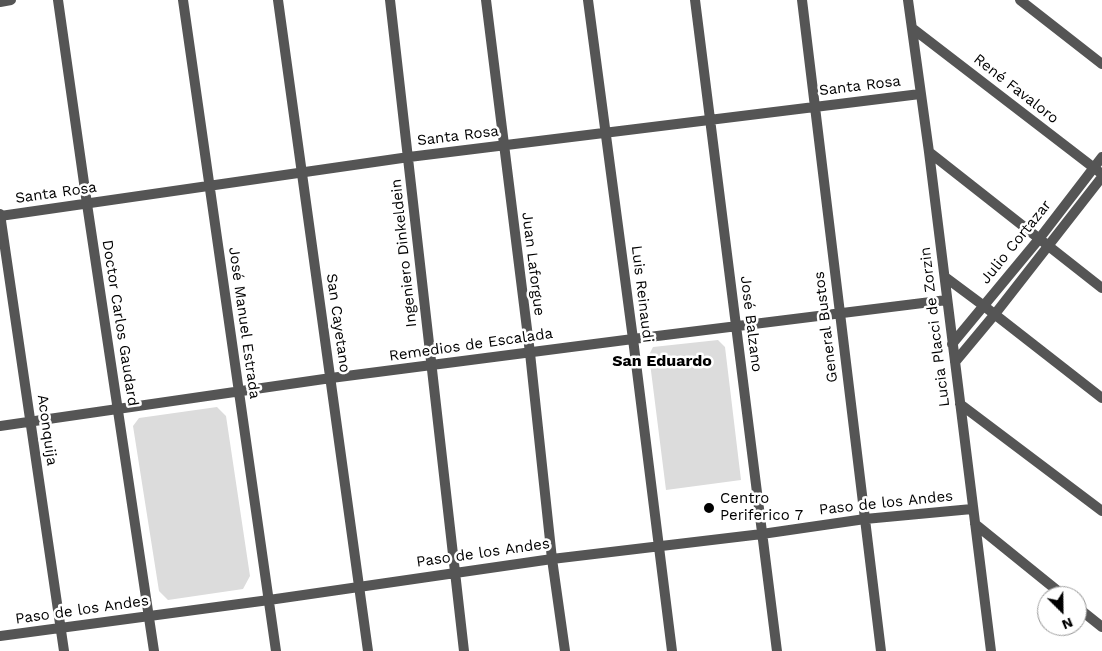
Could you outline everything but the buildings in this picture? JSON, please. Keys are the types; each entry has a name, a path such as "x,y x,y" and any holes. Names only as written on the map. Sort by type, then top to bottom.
{"street":[{"path":"0,2 11,0"},
{"name":"Doctor Carlos Gaudard","path":"58,0 154,651"},
{"name":"José Manuel Estrada","path":"183,0 208,186 276,651"},
{"name":"San Cayetano","path":"278,0 368,651"},
{"name":"Ingeniero Dinkeldein","path":"390,0 464,651"},
{"name":"Juan Laforgue","path":"486,0 530,353 552,559 565,651"},
{"name":"Luis Reinaudi","path":"588,0 672,651"},
{"name":"José Balzano","path":"695,0 777,651"},
{"name":"General Bustos","path":"802,0 881,651"},
{"name":"Lucia Placci de Zorzin","path":"908,0 929,152 991,651"},
{"path":"1020,0 1102,64"},
{"name":"René Favaloro","path":"912,28 1099,173"},
{"name":"Santa Rosa","path":"0,215 409,157 920,94"},
{"path":"929,152 1102,288"},
{"name":"Julio Cortazar","path":"955,362 1049,246 1099,173 1102,157"},
{"name":"Julio Cortazar","path":"952,344 1039,239 1099,173"},
{"name":"Aconquija","path":"0,215 64,651"},
{"path":"944,277 995,314 1102,398"},
{"name":"Remedios de Escalada","path":"0,426 331,378 947,300"},
{"path":"960,404 1102,511"},
{"name":"Paso de los Andes","path":"0,636 149,617 454,572 658,545 762,534 865,519 972,509"},
{"path":"975,524 1052,586"},
{"path":"1087,615 1102,627"}],"shaded area":[{"path":"718,340 725,347 741,480 666,490 649,355 653,347"},
{"path":"217,407 226,416 250,576 243,589 168,600 159,591 133,426 139,418"}],"place":[{"name":"Centro Periferico 7","path":"709,508"}],"district":[{"name":"San Eduardo","path":"662,361"}]}
